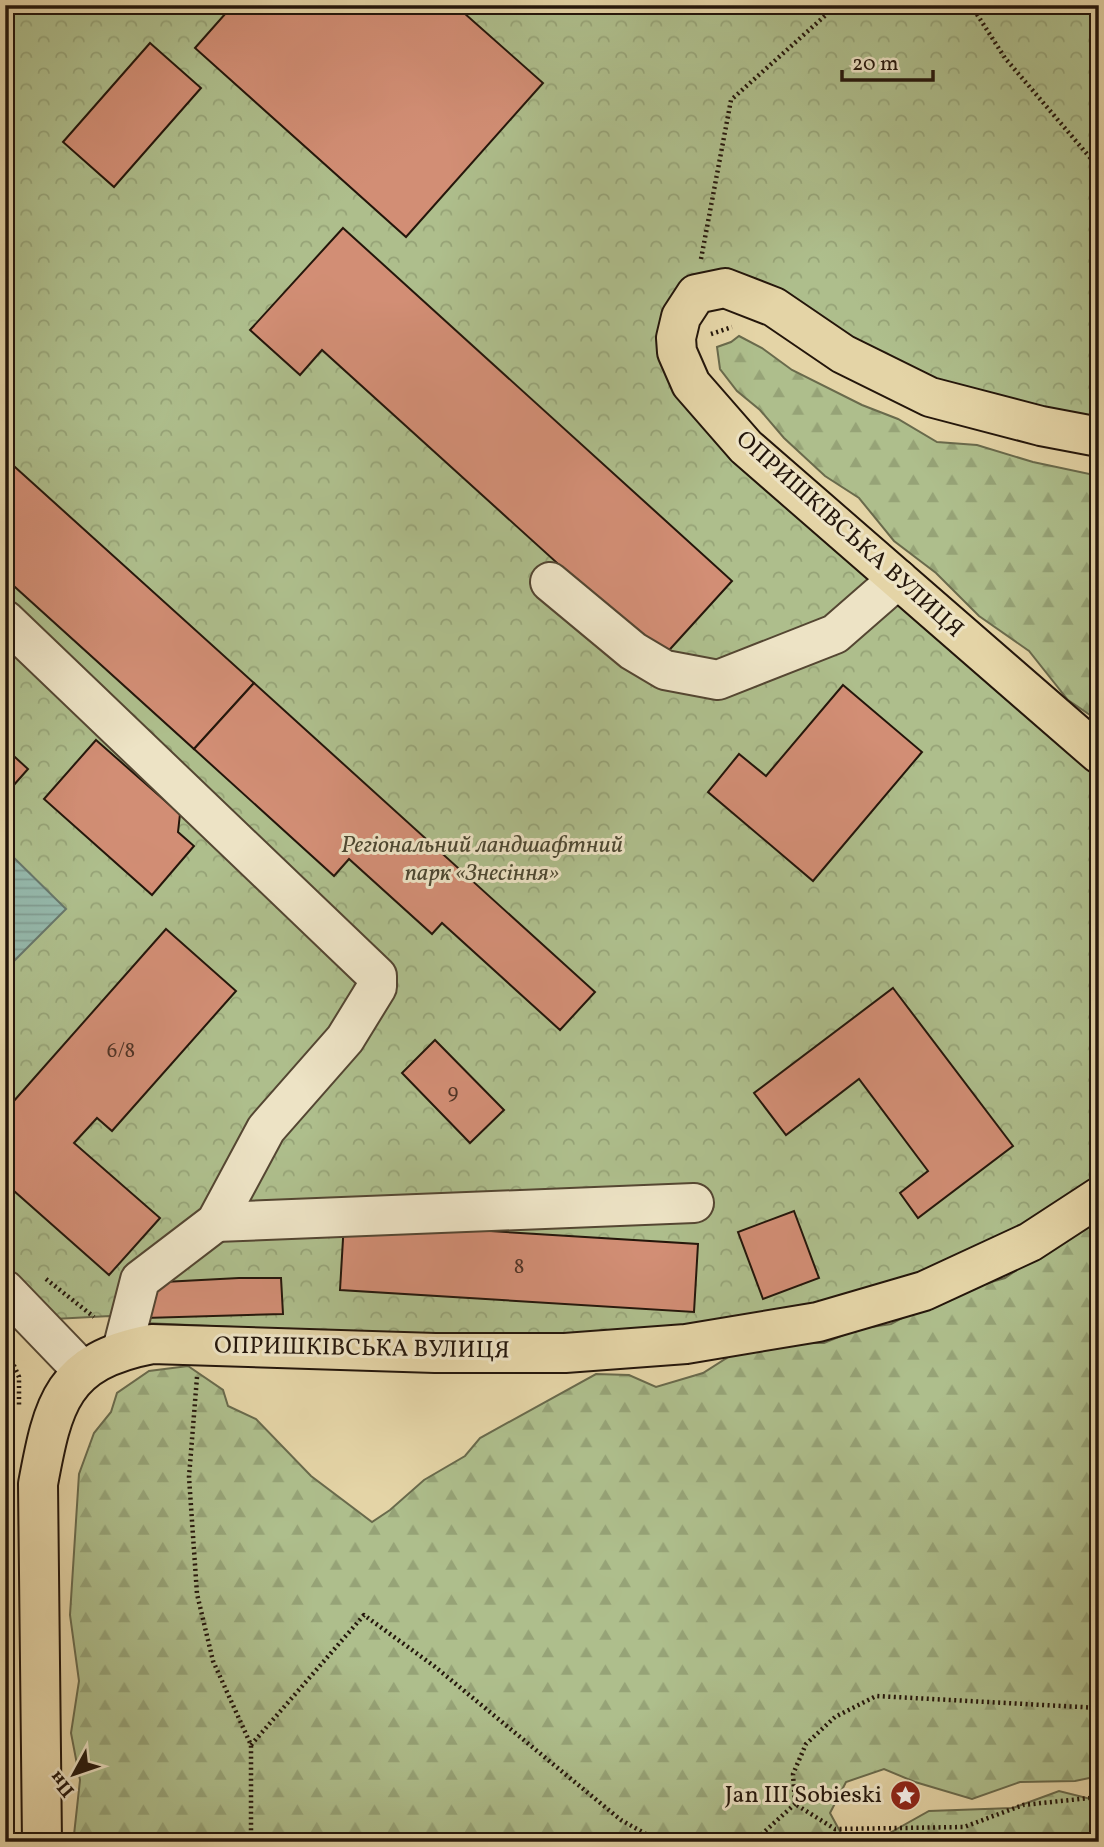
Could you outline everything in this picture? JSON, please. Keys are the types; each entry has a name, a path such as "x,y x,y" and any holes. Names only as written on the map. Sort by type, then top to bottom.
{"main road":[{"name":"ОПРИШКІВСЬКА ВУЛИЦЯ","path":"1099,438 930,397 843,355 774,307 725,288 696,294 681,317 676,338 677,352 691,383 746,447 1099,754"},
{"name":"ОПРИШКІВСЬКА ВУЛИЦЯ","path":"42,1842 38,1485 57,1404 83,1371 124,1340 152,1344 435,1353 565,1353 686,1344 818,1322 924,1292 1030,1242 1099,1197"}],"street":[{"path":"550,582 633,651 665,670 718,680 835,634 898,579"},
{"path":"5,620 377,976 377,987 345,1039 266,1129 216,1222 139,1280 124,1340"},
{"path":"216,1222 694,1203"},
{"path":"5,1290 83,1371"}],"path":[{"path":"698,271 731,100 837,5"},
{"path":"971,5 1005,58 1099,168"},
{"path":"1093,5 1099,14"},
{"path":"704,336 738,325"},
{"path":"43,1277 124,1340"},
{"path":"198,1364 189,1477 197,1594 212,1661 251,1745 251,1842"},
{"path":"251,1745 364,1615 434,1666 621,1820 660,1842"},
{"path":"795,1804 793,1774 806,1744 835,1717 876,1696 1099,1708"},
{"path":"795,1804 835,1829 964,1827 1023,1805 1099,1797"},
{"path":"753,1842 795,1804"}],"green space":[{"name":"Регіональний ландшафтний парк «Знесіння»","path":"5,5 1099,5 1099,423 908,374 754,278 710,276 664,341 1099,768 1099,1187 962,1264 790,1319 559,1335 344,1332 145,1323 110,1316 54,1319 5,1271"},
{"path":"739,336 762,348 792,370 862,405 898,419 937,442 977,445 1033,462 1099,476 1099,721 1068,700 1029,651 979,616 936,573 894,541 859,498 825,476 784,438 760,410 737,391 720,369 717,347"},
{"path":"1099,1222 1099,1776 1075,1781 1020,1782 972,1799 915,1782 884,1769 846,1782 830,1813 842,1835 886,1835 929,1811 1013,1808 1059,1791 1099,1801 1099,1842 76,1842 74,1835 80,1780 71,1733 79,1681 70,1615 79,1474 94,1433 111,1412 117,1393 149,1371 188,1366 223,1390 228,1406 256,1419 311,1476 372,1522 424,1480 465,1456 480,1438 596,1374 629,1375 656,1387 703,1373 744,1347 824,1343 858,1329 891,1324 943,1296 1005,1278 1060,1240"}],"shaded area":[{"path":"5,849 66,909 5,970"}],"building":[{"path":"233,5 455,5 543,83 406,237 195,48"},
{"path":"150,43 201,88 114,187 63,142"},
{"path":"343,228 732,581 662,658 322,350 300,375 250,330"},
{"path":"5,458 254,683 194,749 5,578"},
{"path":"254,683 595,992 560,1030 442,923 432,934 349,859 334,876 194,749"},
{"path":"843,685 922,752 813,881 708,792 739,754 766,776"},
{"path":"96,740 180,814 178,832 194,846 152,895 44,799"},
{"path":"5,748 28,769 5,795"},
{"path":"166,929 236,991 112,1131 97,1118 74,1143 160,1218 109,1275 5,1183 5,1111"},
{"path":"893,988 1013,1146 918,1218 900,1193 928,1171 859,1079 786,1135 754,1093"},
{"path":"435,1040 504,1110 470,1143 402,1073"},
{"path":"794,1211 819,1278 763,1299 738,1232"},
{"path":"344,1222 698,1244 694,1312 340,1290"},
{"path":"281,1278 283,1314 145,1318 145,1283"}],"place":[{"name":"Jan III Sobieski","path":"905,1796"}]}
